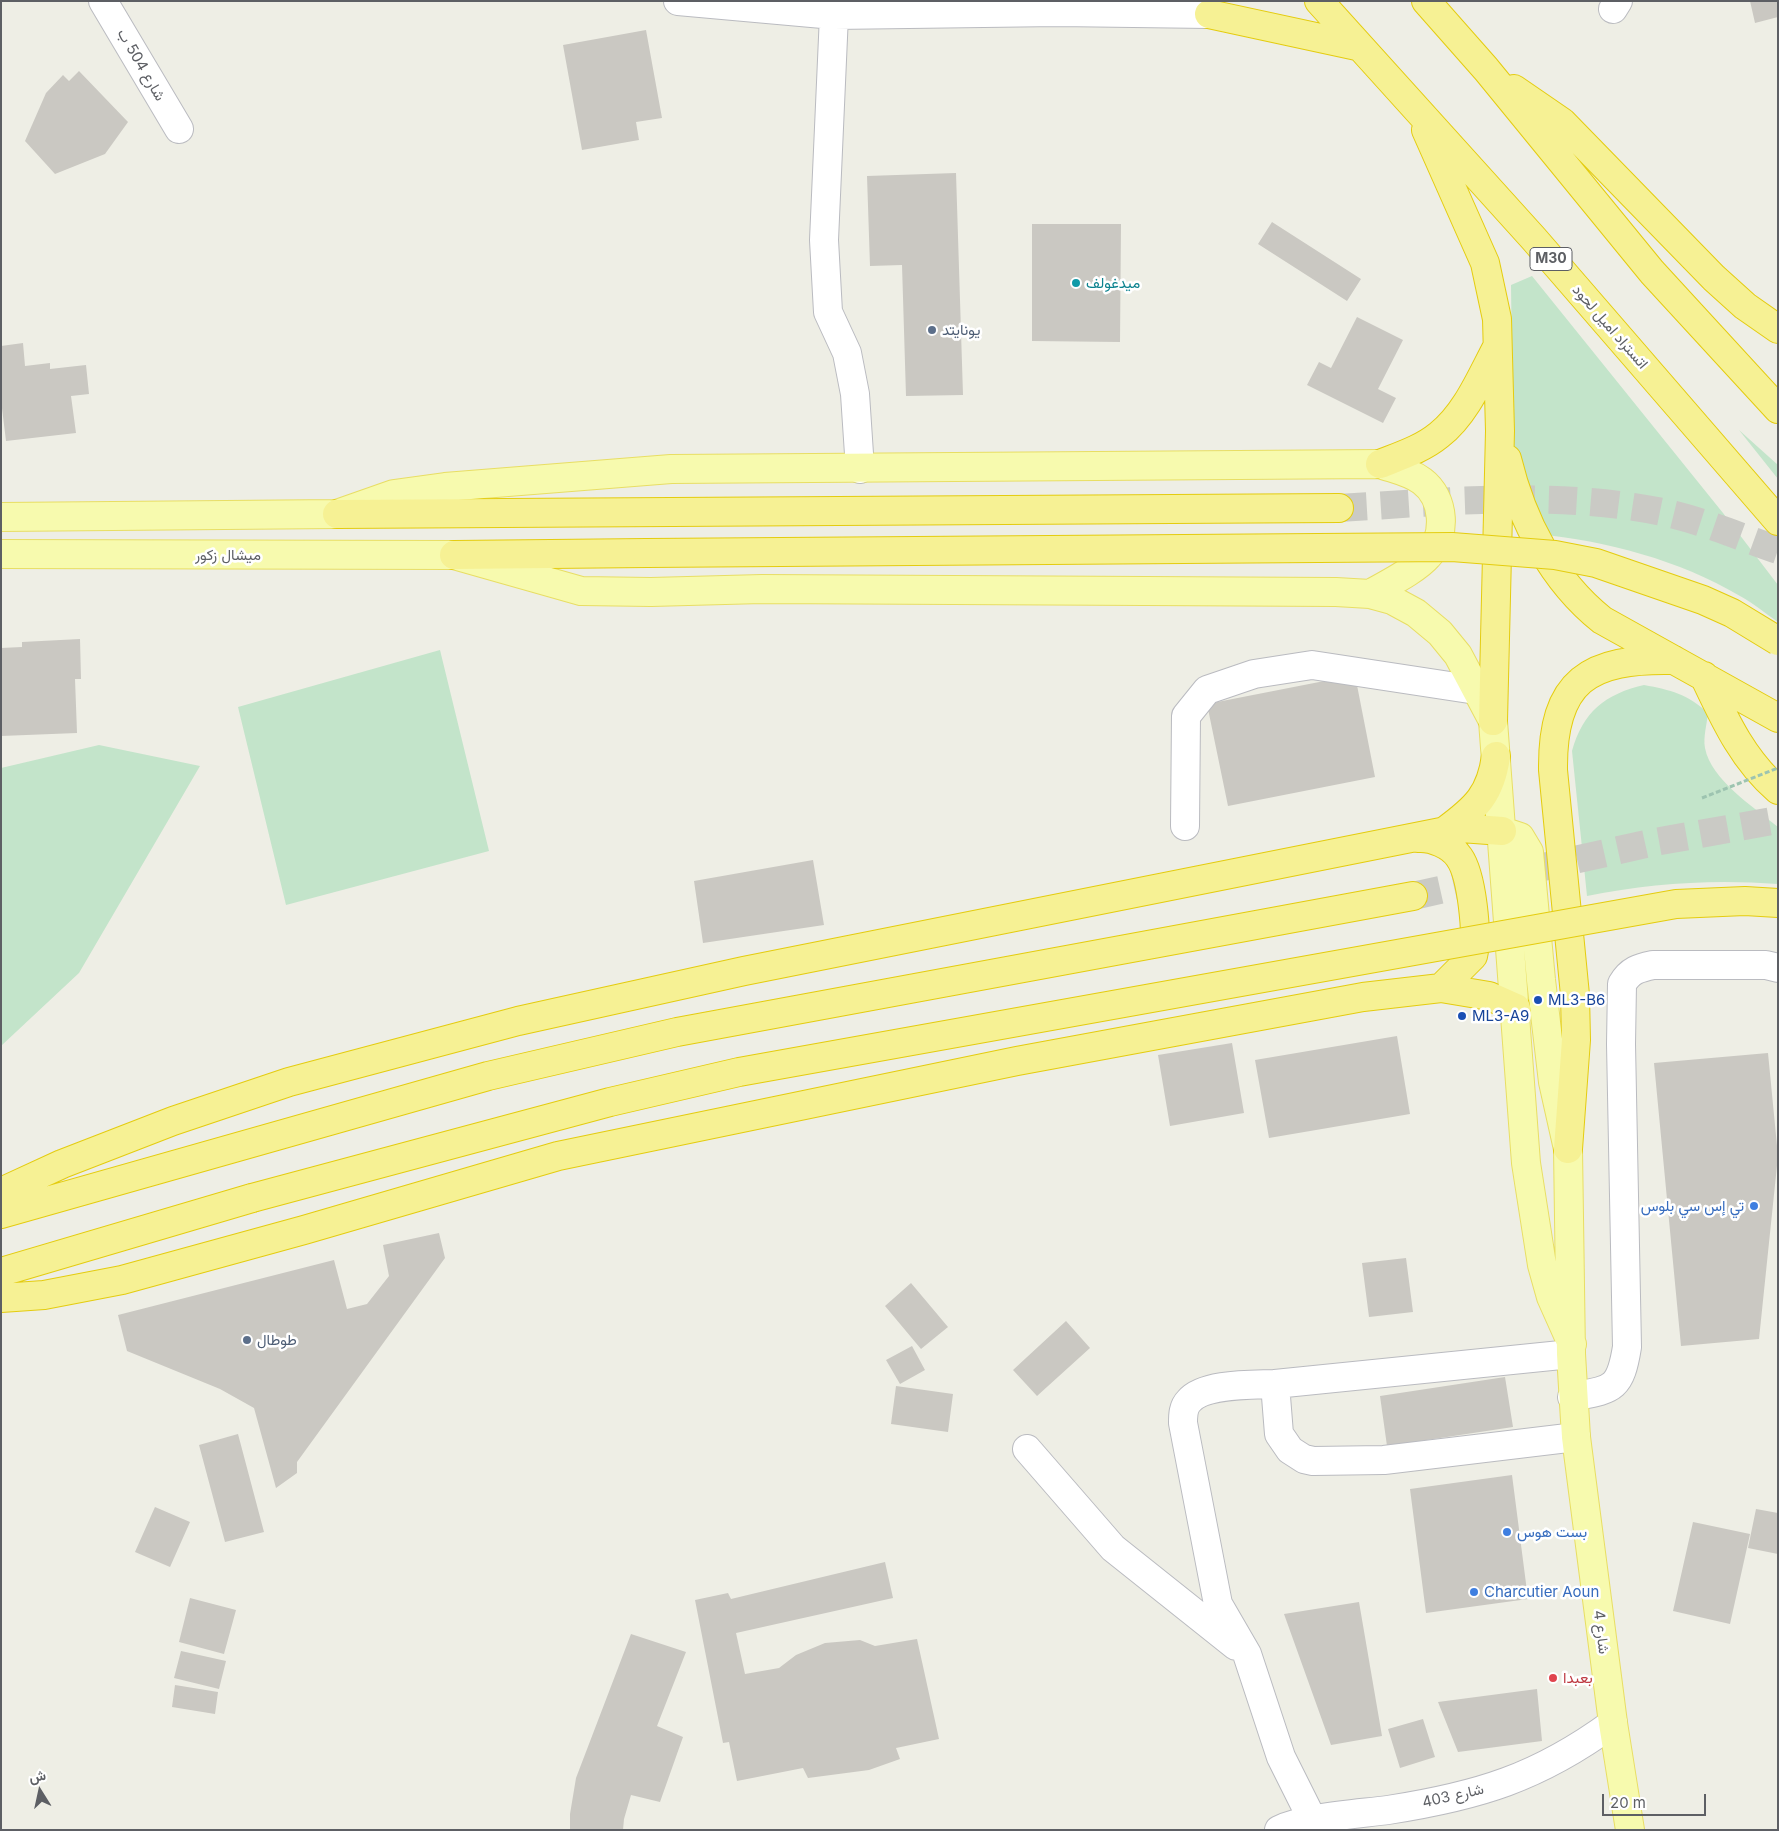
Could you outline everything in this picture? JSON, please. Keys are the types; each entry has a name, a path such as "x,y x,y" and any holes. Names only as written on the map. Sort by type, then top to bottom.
{"highway":[{"path":"1208,14 1217,12 1233,1"},
{"name":"اتستراد اميل لحود","path":"1319,1 1357,46 1414,104 1778,521"},
{"path":"1426,1 1486,69 1652,272 1778,409"},
{"path":"1208,14 1357,46"},
{"path":"1486,69 1562,122 1714,278 1745,306 1778,329"},
{"path":"1414,104 1485,263 1497,319 1500,431 1493,721"},
{"path":"1380,464 1416,449 1439,435 1456,418 1498,346"},
{"path":"1500,431 1508,463 1524,510 1543,550 1566,585 1602,620 1778,718"},
{"path":"338,514 1339,508"},
{"path":"454,555 1452,547 1554,555 1596,564 1696,597 1732,613 1778,641"},
{"path":"1568,1149 1576,1040 1575,995 1553,770 1553,744 1557,718 1563,701 1572,690 1585,677 1603,667 1638,659 1674,660"},
{"path":"1704,676 1744,754 1760,774 1778,790"},
{"path":"1443,832 1473,809 1482,798 1493,775 1496,756"},
{"path":"1,1192 62,1164 173,1121 289,1082 518,1021 754,969 1443,832 1470,827 1502,831"},
{"path":"1413,839 1434,840 1452,850 1462,863 1470,893 1476,937 1474,956 1441,988"},
{"path":"1,1214 488,1076 677,1032 1413,896"},
{"path":"1,1272 252,1198 610,1102 739,1072 1676,904 1745,901 1778,903"},
{"path":"1,1298 44,1295 122,1280 304,1230 558,1156 1017,1061 1363,997 1441,988 1489,996 1516,1008"}],"main road":[{"path":"1,517 338,514 394,494 483,483 671,470 1380,464 1413,475 1424,483 1439,506 1441,532 1429,556 1419,565 1370,594"},
{"name":"ميشال زكور","path":"1,554 454,555 581,591 651,592 772,589 1336,592 1370,594 1392,600 1416,613 1440,633 1458,655 1493,721"},
{"path":"1493,721 1516,1008 1526,1163 1536,1232 1551,1297 1571,1349"},
{"name":"شارع 4","path":"1502,831 1520,838 1530,852 1541,980 1553,1082 1568,1149 1572,1397 1576,1437 1613,1723 1630,1830"}],"street":[{"name":"شارع 504 ب","path":"104,1 179,129"},
{"path":"678,1 834,15 1058,12 1208,14"},
{"path":"834,15 824,240 828,312 847,353 855,394 860,469"},
{"path":"1185,826 1186,716 1207,690 1254,674 1312,665 1476,690"},
{"path":"1572,1397 1602,1391 1616,1381 1622,1373 1627,1347 1621,1044 1622,984 1635,969 1653,965 1766,965 1778,968"},
{"path":"1313,1821 1281,1757 1246,1654 1218,1604 1183,1423 1183,1414 1187,1402 1193,1396 1211,1389 1275,1384 1571,1349"},
{"path":"1275,1384 1279,1434 1290,1450 1304,1459 1313,1461 1384,1460 1576,1437"},
{"path":"1027,1449 1113,1548 1246,1654"},
{"name":"شارع 403","path":"1279,1830 1313,1821 1442,1801 1481,1791 1519,1778 1556,1761 1613,1723"}],"path":[{"path":"1702,798 1778,768"}],"green space":[{"path":"1532,276 1723,513 1778,585 1778,622 1750,602 1717,583 1667,562 1616,547 1537,534 1513,444 1511,285"},
{"path":"1739,430 1778,465 1778,479"},
{"path":"440,650 489,851 286,905 238,707"},
{"path":"1644,685 1686,697 1708,713 1705,748 1709,760 1724,782 1778,827 1778,884 1682,883 1634,888 1587,896 1572,751 1582,726 1589,715 1607,700 1618,694"},
{"path":"99,745 200,766 79,973 1,1046 1,768"}],"building":[{"path":"1750,1 1778,1 1778,17 1755,23"},
{"path":"646,30 662,118 636,122 639,140 582,150 563,45"},
{"path":"79,71 128,122 105,154 55,174 25,141 46,93 63,75 69,81"},
{"name":"يونايتد","path":"956,173 963,395 906,396 902,265 870,266 867,176"},
{"path":"1272,222 1361,279 1347,301 1258,244"},
{"name":"ميدغولف","path":"1032,224 1121,224 1120,342 1032,341"},
{"path":"1357,317 1403,340 1378,389 1396,398 1383,423 1307,385 1319,362 1331,368"},
{"path":"23,343 25,366 50,363 50,369 86,365 89,394 71,396 76,433 6,441 1,400 1,346"},
{"path":"80,639 81,679 75,679 77,733 1,736 1,648 22,647 22,642"},
{"path":"1355,675 1375,777 1228,806 1207,704"},
{"path":"813,860 824,925 703,943 694,881"},
{"path":"1397,1036 1410,1114 1269,1138 1255,1060"},
{"path":"1232,1043 1244,1113 1170,1126 1158,1055"},
{"path":"1768,1053 1778,1156 1759,1339 1681,1346 1654,1063"},
{"path":"439,1233 445,1258 297,1462 297,1473 276,1488 254,1408 220,1389 127,1351 118,1315 334,1260 347,1309 367,1304 389,1276 383,1245"},
{"path":"1406,1258 1413,1312 1369,1317 1362,1263"},
{"path":"911,1283 948,1327 921,1349 885,1306"},
{"path":"1066,1321 1090,1348 1037,1396 1013,1370"},
{"path":"912,1346 925,1370 900,1384 886,1360"},
{"path":"1505,1377 1513,1427 1387,1446 1380,1396"},
{"path":"896,1386 953,1394 948,1432 891,1424"},
{"path":"238,1434 264,1532 225,1542 199,1445"},
{"path":"1512,1475 1528,1599 1426,1613 1410,1489"},
{"path":"155,1507 190,1522 170,1567 135,1552"},
{"path":"1756,1509 1778,1513 1778,1554 1748,1548"},
{"path":"1693,1522 1750,1534 1730,1624 1673,1611"},
{"path":"885,1562 893,1598 736,1633 745,1674 779,1668 796,1655 825,1643 860,1640 875,1646 917,1639 939,1739 896,1748 900,1759 869,1770 808,1778 803,1768 737,1781 729,1742 723,1743 695,1600 728,1593 731,1599"},
{"path":"190,1598 236,1610 224,1654 179,1642"},
{"path":"1359,1602 1382,1736 1331,1745 1284,1614"},
{"path":"631,1634 686,1652 657,1726 683,1737 660,1802 631,1795 623,1830 570,1830 570,1814 576,1778"},
{"path":"181,1651 226,1661 219,1689 174,1678"},
{"path":"175,1685 218,1692 215,1714 172,1707"},
{"path":"1537,1689 1542,1741 1458,1752 1438,1702"},
{"path":"1423,1719 1435,1757 1400,1768 1388,1729"}],"tunnel":[{"path":"1339,508 1460,501 1541,499 1582,501 1622,505 1677,515 1778,550"},
{"path":"1413,896 1655,842 1778,820"}],"place":[{"name":"ميدغولف","path":"1076,283"},
{"name":"يونايتد","path":"932,330"},
{"name":"ML3-B6","path":"1538,1000"},
{"name":"ML3-A9","path":"1462,1016"},
{"name":"تي إس سي بلوس","path":"1754,1206"},
{"name":"طوطال","path":"247,1340"},
{"name":"بست هوس","path":"1507,1532"},
{"name":"Charcutier Aoun","path":"1474,1592"},
{"name":"بعبدا","path":"1553,1678"}]}
